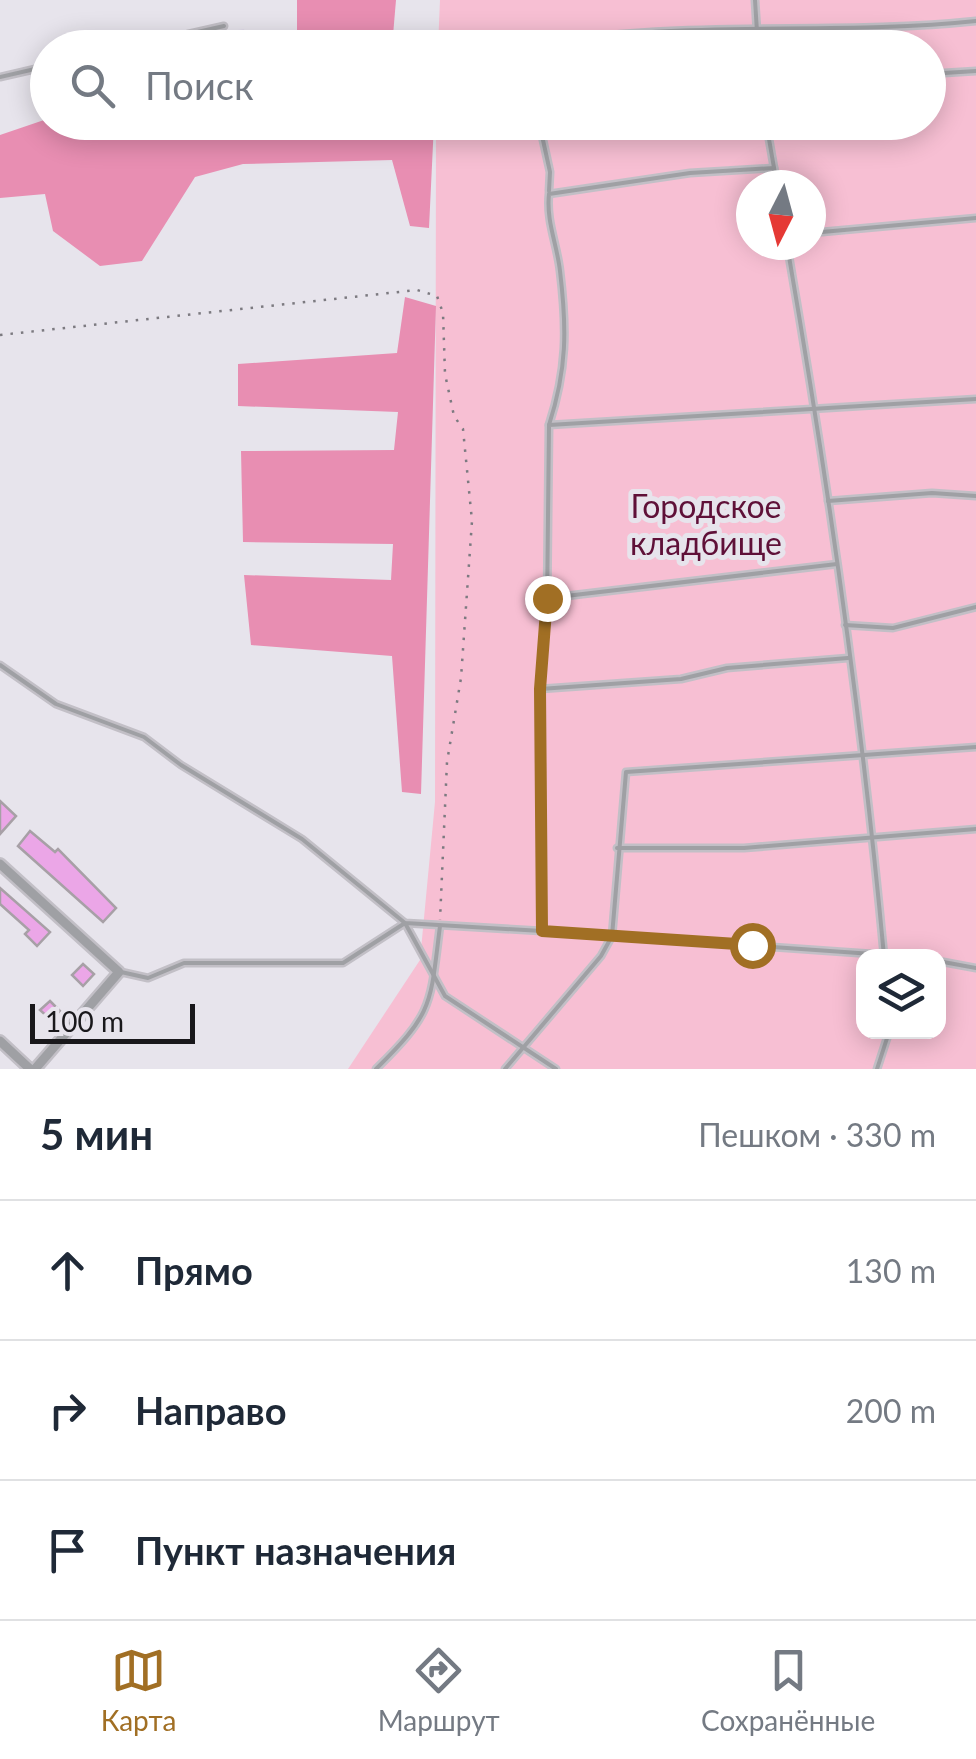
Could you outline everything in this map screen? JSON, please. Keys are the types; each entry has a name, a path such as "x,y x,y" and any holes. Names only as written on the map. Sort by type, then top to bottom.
{"street":[{"path":"0,864 119,972 32,1069 0,1041"}],"lane":[{"path":"755,0 757,29"},
{"path":"713,30 866,30 976,20"},
{"path":"207,30 224,26"},
{"path":"0,77 30,70"},
{"path":"946,73 976,71"},
{"path":"542,931 540,689 547,598 549,425 565,375 560,269 547,211 550,172 543,140"},
{"path":"549,194 690,173 774,168 769,140"},
{"path":"826,231 976,218"},
{"path":"790,260 816,409 864,756 883,949"},
{"path":"549,425 976,400"},
{"path":"828,501 932,493 976,496"},
{"path":"547,598 837,564"},
{"path":"846,625 893,628 976,607"},
{"path":"540,689 681,680 727,668 850,658"},
{"path":"0,665 56,704 144,736 181,765 302,839 404,923 445,996 556,1069"},
{"path":"504,1069 601,956 612,936 626,772 976,747"},
{"path":"617,848 744,848 976,829"},
{"path":"119,972 148,978 184,964 343,963 404,923 856,954"},
{"path":"376,1069 413,1033 430,1005 440,926"},
{"path":"946,962 976,968"},
{"path":"877,1069 887,1039"}],"path":[{"path":"0,334 26,336 179,314 418,290 437,296 443,313 445,374 454,416 463,429 472,520 461,678 447,762 440,926"}],"green space":[{"name":"Городское кладбище","path":"440,0 976,0 976,1069 348,1069 420,960 435,802 436,140 946,140 946,30 439,30"}],"shaded area":[{"path":"297,0 396,0 393,30 297,30"},
{"path":"30,125 30,140 433,140 429,228 410,226 392,160 243,164 195,177 142,261 100,266 53,231 45,194 0,198 0,135"},
{"path":"405,297 436,306 421,794 402,792 392,656 251,645 244,575 391,580 393,544 243,542 241,451 394,450 398,412 238,406 238,364 397,353"}],"building":[{"path":"0,801 16,816 0,834"},
{"path":"30,831 55,852 58,849 116,908 103,922 18,846"},
{"path":"0,888 50,932 37,946 25,934 29,930 0,904"},
{"path":"83,964 94,974 83,986 72,975"},
{"path":"50,1001 60,1011 51,1020 40,1010"}],"route":[{"path":"547,598 540,689 542,931 752,945"}]}
